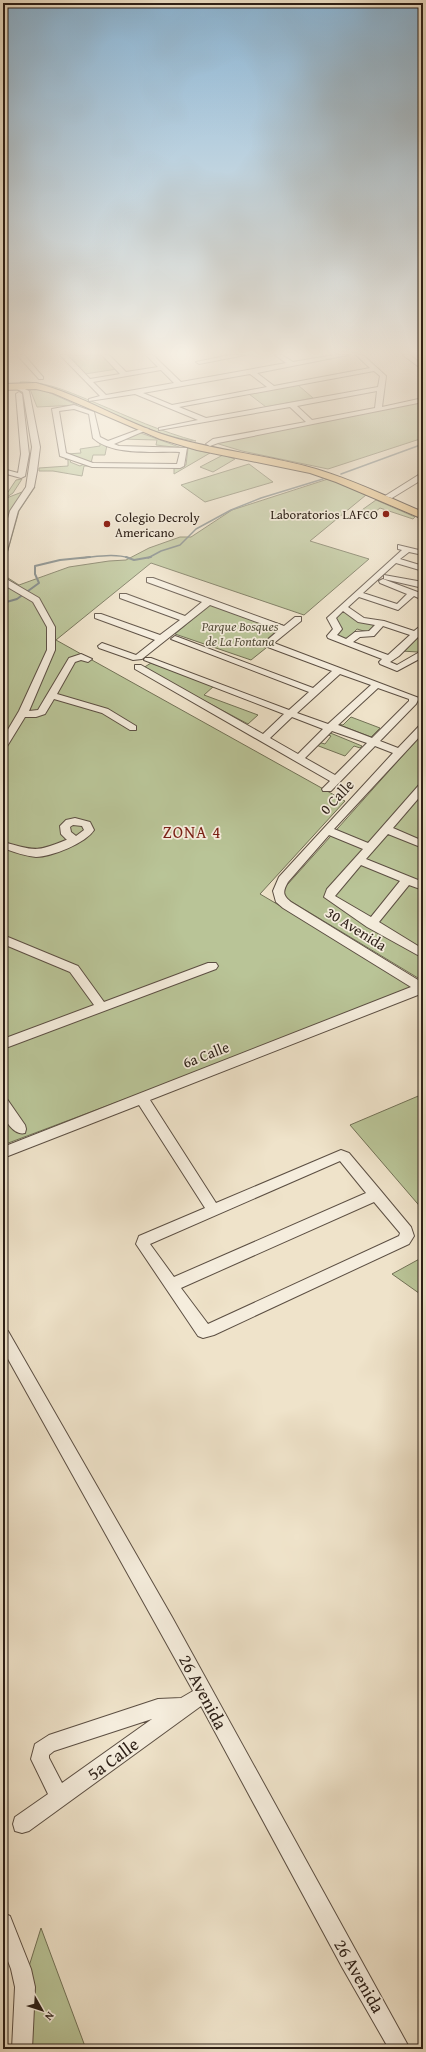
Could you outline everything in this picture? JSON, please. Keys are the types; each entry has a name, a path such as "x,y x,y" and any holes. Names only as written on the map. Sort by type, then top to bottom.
{"main road":[{"path":"218,451 312,471 339,480 423,516"},
{"path":"241,451 315,467 423,510"}],"street":[{"path":"21,476 24,451"},
{"path":"3,551 14,511 30,487 35,451"},
{"path":"62,451 63,454 90,464 180,466 184,451"},
{"path":"3,471 21,476"},
{"path":"3,480 21,476"},
{"path":"389,496 423,476"},
{"path":"400,546 423,553"},
{"path":"409,549 394,560 380,577 357,594 331,618 338,629 331,636 346,643 392,656 422,655"},
{"path":"394,560 423,569"},
{"path":"380,577 423,586"},
{"path":"380,577 412,594 423,597"},
{"path":"3,579 36,600 51,627 51,650 23,714 3,746"},
{"path":"150,580 284,629"},
{"path":"357,594 398,607 412,594"},
{"path":"123,596 186,620"},
{"path":"136,661 209,601"},
{"path":"343,607 361,620 421,633"},
{"path":"98,616 162,639"},
{"path":"298,619 284,629 268,644 414,698 414,702 327,789"},
{"path":"346,643 358,634 371,634 382,624"},
{"path":"421,633 384,663 397,668 422,655"},
{"path":"176,640 314,691"},
{"path":"102,646 117,653 119,656 136,661 336,780"},
{"path":"23,714 36,714 42,712 72,660 80,657 88,659"},
{"path":"136,661 148,660 291,713 329,728 332,732 397,754"},
{"path":"264,738 337,670"},
{"path":"299,759 329,728 376,685"},
{"path":"52,695 105,711 133,728"},
{"name":"0 Calle","path":"278,891 283,880 423,727"},
{"path":"422,952 371,924 329,897 331,892 423,787"},
{"path":"411,800 423,805"},
{"path":"330,827 372,845"},
{"path":"386,829 423,845"},
{"path":"3,845 37,853 75,840"},
{"path":"359,860 423,886"},
{"path":"371,924 407,880"},
{"name":"30 Avenida","path":"278,891 280,899 287,905 422,988"},
{"path":"3,939 74,969 102,1008"},
{"path":"3,1044 212,966"},
{"name":"6a Calle","path":"3,1154 422,988"},
{"path":"142,1098 213,1209"},
{"path":"3,1102 20,1128"},
{"path":"341,1155 376,1195 406,1231 407,1236 404,1240 208,1330 203,1331 199,1328 144,1244 144,1240 341,1155"},
{"path":"172,1285 376,1195"},
{"name":"26 Avenida","path":"3,1336 204,1694 349,1960 400,2049"},
{"name":"5a Calle","path":"22,1824 60,1798 183,1707 204,1694"},
{"path":"60,1798 40,1759 41,1750 49,1744 158,1708 183,1707"},
{"path":"3,1923 21,1969 25,1987 22,2049"}],"green space":[{"path":"80,451 106,451 105,455 93,455 91,463 67,454 81,453"},
{"path":"188,451 200,451 210,453 174,474 174,467 186,465"},
{"path":"241,451 384,451 328,469"},
{"path":"223,455 235,459 213,472 200,467"},
{"path":"65,459 73,459 70,462 80,466 84,464 89,466 84,466 82,476 53,471 39,471 39,468 68,466 68,460"},
{"path":"249,464 273,482 205,502 181,485"},
{"path":"22,479 13,493 4,499 35,487 19,511 3,568 3,493 8,492 16,480"},
{"path":"328,479 340,482 366,495 310,541 369,559 304,615 151,563 56,640 345,801 260,894 420,988 3,1145 3,568 5,576 19,585 69,567 126,560 149,548 180,537 191,537 232,510"},
{"path":"376,500 415,517 413,519 380,508 370,516 359,512"},
{"name":"Parque Bosques de La Fontana","path":"213,602 283,625 265,641 271,644 251,660 175,634"},
{"path":"342,608 350,615 358,619 376,624 367,632 357,629 345,641 333,636 334,616"},
{"path":"417,636 423,638 423,648 418,652 401,651"},
{"path":"151,663 214,686 204,695 258,715 248,724 143,668"},
{"path":"351,717 380,728 371,737 337,724 343,725"},
{"path":"328,732 362,746 360,748 354,746 345,756 316,745 318,742 325,744 331,736 326,734"},
{"path":"423,733 423,981 279,894"},
{"path":"423,1094 423,1210 350,1125"},
{"path":"423,1257 423,1296 392,1274"},
{"path":"41,1928 86,2049 25,2049 25,1979"}],"waterway":[{"path":"341,474 405,451"},
{"path":"149,557 161,551 180,545 196,529 231,510 261,498 323,479"},
{"path":"80,558 98,556 128,558"},
{"path":"80,558 90,557"},
{"path":"128,558 134,560 149,557"},
{"path":"3,603 17,599 39,583 35,574 35,566 60,560 80,558"}],"place":[{"name":"Laboratorios LAFCO","path":"386,514"},
{"name":"Colegio Decroly Americano","path":"107,524"}],"district":[{"name":"ZONA 4","path":"192,832"}]}
